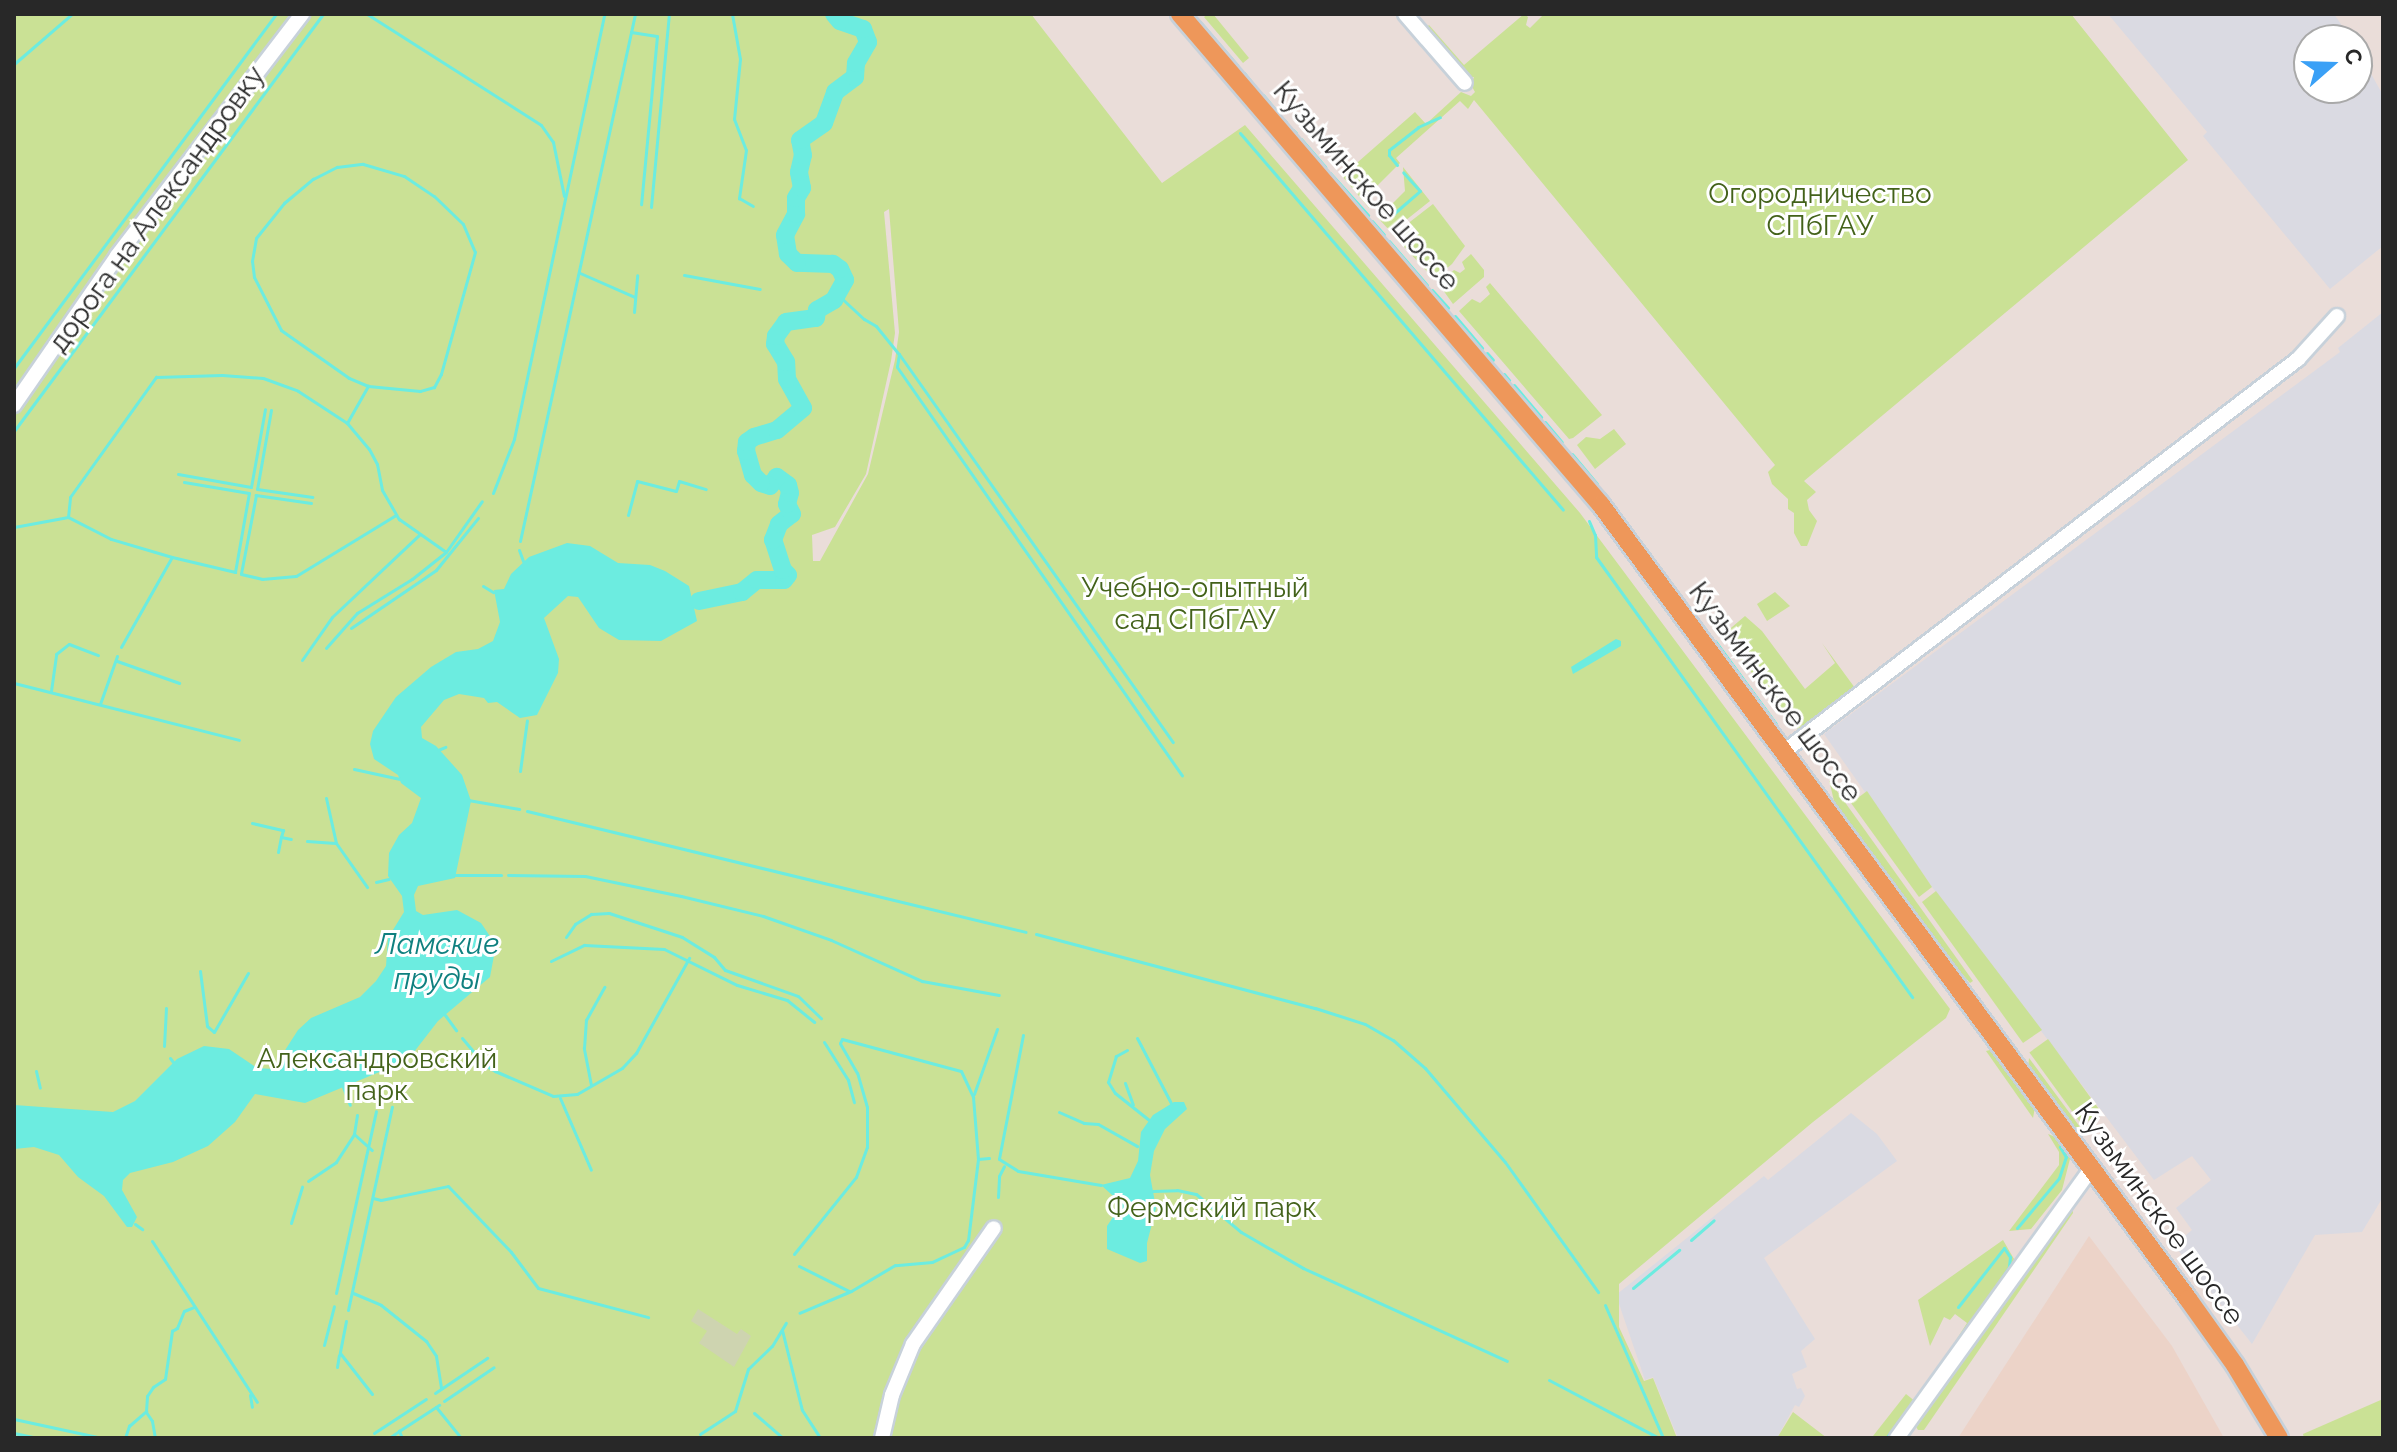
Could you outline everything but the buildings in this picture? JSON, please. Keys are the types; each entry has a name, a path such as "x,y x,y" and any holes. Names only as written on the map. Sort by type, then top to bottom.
{"main road":[{"name":"Кузьминское шоссе","path":"1180,14 1576,474 1785,751 2235,1365 2279,1438"}],"street":[{"name":"дорога на Александровку","path":"14,405 117,256 302,14"},
{"path":"1405,14 1465,83"},
{"path":"1785,751 2298,359 2337,316"},
{"path":"1897,1438 2091,1169"},
{"path":"882,1438 892,1395 913,1344 994,1228"}],"shaded area":[{"path":"2108,14 2334,14 2341,24 2293,24 2293,104 2373,104 2373,77 2383,95 2383,246 2330,289 2203,136 2207,132"},
{"path":"2383,312 2383,1197 2362,1232 2315,1235 2252,1344 2174,1245 2192,1230 2176,1208 2211,1180 2192,1156 2154,1180 1932,887 1824,734 2340,352 2338,348"},
{"path":"1851,1113 1877,1134 1897,1161 1764,1258 1815,1339 1801,1351 1807,1367 1792,1374 1797,1389 1801,1388 1805,1396 1799,1407 1795,1405 1777,1438 1678,1438 1653,1377 1645,1380 1616,1295 1764,1176 1768,1180"},
{"path":"2089,1236 2172,1346 2224,1438 1958,1438"}],"green space":[{"path":"14,14 295,14 110,254 14,393"},
{"path":"311,14 1031,14 1162,183 1245,125 1580,513 1950,1009 1946,1018 1813,1122 1619,1284 1619,1327 1644,1381 1653,1378 1677,1438 886,1438 910,1343 877,1438 14,1438 14,416 154,217","holes":["889,209 899,332 868,474 820,561 813,561 812,535 835,527 866,474 891,361 895,333 884,212"]},
{"path":"1213,14 1249,58 1243,63 1204,17"},
{"name":"Огородничество СПбГАУ","path":"1524,14 1528,17 1526,25 1530,28 1544,14 2071,14 2188,160 1804,481 1816,492 1807,500 1809,510 1817,521 1807,546 1801,546 1794,533 1794,513 1788,509 1788,499 1772,484 1768,472 1775,465 1474,100 1468,109 1460,101 1396,158 1400,163 1370,196 1369,208 1342,176 1415,112 1426,124 1461,92 1471,96 1475,92 1471,85 1474,77 1467,78 1426,28 1429,25 1464,65"},
{"path":"1403,167 1430,201 1391,232 1378,218 1405,191"},
{"path":"1433,204 1465,246 1452,264 1434,279 1393,235"},
{"path":"1471,254 1484,270 1484,277 1453,304 1438,283 1454,270 1460,273 1465,269 1462,262"},
{"path":"1490,283 1602,415 1573,438 1569,439 1459,311 1472,299 1480,303 1490,294 1486,287"},
{"path":"1614,429 1626,444 1595,469 1577,445 1586,437 1600,439"},
{"path":"1775,592 1790,606 1767,621 1757,604"},
{"path":"1745,616 1762,631 1805,689 1835,663 1822,643 1855,688 1799,731 1726,641 1725,633"},
{"path":"1829,780 1973,981 1970,983 1950,960 1834,801"},
{"path":"1867,791 1932,887 1919,897 1851,803"},
{"path":"1936,891 2042,1030 2023,1043 1922,902"},
{"path":"2048,1039 2101,1112 2082,1125 2029,1053"},
{"path":"1990,1050 2035,1107 2033,1118 1986,1051"},
{"path":"2029,1058 2080,1127 2072,1128 2028,1068"},
{"path":"2048,1134 2058,1138 2071,1155 2062,1190 2031,1229 2009,1231 2059,1165 2059,1152"},
{"path":"2072,1206 2073,1213 1924,1430 1918,1430 1915,1425"},
{"path":"2003,1240 2014,1259 2012,1268 1947,1361 1944,1359 1967,1323 1955,1314 1950,1320 1944,1317 1930,1346 1918,1300"},
{"path":"698,1309 737,1334 741,1329 751,1336 734,1367 699,1343 707,1331 691,1321"},
{"path":"1906,1394 1916,1402 1888,1438 1873,1436"},
{"path":"2383,1399 2383,1438 2304,1438 2303,1434"},
{"path":"1793,1412 1827,1438 1777,1438"}],"water":[{"name":"Ламские пруды","path":"567,543 590,546 618,563 650,565 665,571 689,586 697,621 661,641 619,640 599,628 578,597 568,596 544,618 559,659 558,673 537,715 520,718 497,702 488,703 484,698 459,694 444,700 421,727 422,738 436,746 462,775 471,801 455,878 418,886 414,895 416,911 423,915 457,910 481,923 496,945 490,977 438,1021 414,1052 401,1063 305,1103 255,1094 235,1122 208,1146 173,1162 130,1173 123,1180 122,1190 137,1217 132,1227 127,1227 104,1196 78,1177 59,1155 34,1147 14,1149 14,1105 113,1112 135,1101 177,1059 204,1046 229,1049 257,1068 273,1069 298,1030 311,1018 360,997 376,981 386,966 388,938 404,912 402,896 388,876 389,853 399,835 412,823 421,798 401,783 398,775 374,759 370,744 373,731 396,697 431,667 456,652 478,649 493,641 500,622 494,590 504,589 511,574 529,557"},
{"path":"1616,639 1621,641 1621,646 1573,674 1571,667"},
{"path":"1174,1102 1184,1102 1187,1109 1165,1129 1154,1151 1150,1175 1156,1208 1147,1243 1147,1261 1140,1263 1107,1249 1107,1226 1122,1204 1101,1185 1130,1178 1138,1161 1141,1132 1153,1115"}],"waterway":[{"path":"14,64 72,14"},
{"path":"14,368 276,14"},
{"path":"14,431 323,14"},
{"path":"367,14 541,125 553,142 564,196"},
{"path":"493,493 514,439 604,14"},
{"path":"520,541 635,14"},
{"path":"651,207 669,14"},
{"path":"732,14 740,59 734,119 746,150 739,198 753,206"},
{"path":"699,601 742,592 757,580 784,580 788,575 783,570 773,540 779,524 792,514 787,504 790,493 788,485 777,477 770,486 761,483 753,475 746,451 747,442 777,430 803,408 787,379 786,362 775,344 776,336 786,322 816,318 817,310 834,300 845,280 840,269 833,264 797,263 788,254 785,235 796,214 796,198 802,188 800,140 824,123 835,92 855,77 856,63 868,42 863,29 840,21 834,14"},
{"path":"1200,22 1237,65"},
{"path":"631,32 657,36 641,204"},
{"path":"1244,73 1257,89"},
{"path":"1263,95 1278,113"},
{"path":"1397,165 1389,150 1418,127 1440,117"},
{"path":"1283,119 1286,122"},
{"path":"1293,130 1296,133"},
{"path":"1240,133 1563,510"},
{"path":"1301,139 1325,167"},
{"path":"347,423 368,386 349,378 281,330 254,277 252,261 256,238 284,203 313,179 337,167 363,164 404,176 434,196 463,224 475,252 441,374 434,387 420,391 368,386"},
{"path":"1391,216 1420,191 1403,172"},
{"path":"1330,173 1368,215"},
{"path":"1372,221 1384,235"},
{"path":"1389,241 1427,285"},
{"path":"580,273 635,297"},
{"path":"634,312 637,275"},
{"path":"684,275 760,289"},
{"path":"1432,290 1448,308"},
{"path":"837,294 876,326 899,354 1173,742"},
{"path":"1455,316 1482,348"},
{"path":"1487,353 1493,360"},
{"path":"899,354 897,367 1182,775"},
{"path":"1504,374 1509,380"},
{"path":"172,557 111,539 68,517 70,497 156,377 222,375 263,378 298,391 347,423 369,449 377,464 382,490 399,519 446,552"},
{"path":"1514,385 1541,417"},
{"path":"178,474 251,487 265,409"},
{"path":"271,410 257,489 312,497"},
{"path":"1545,422 1562,442"},
{"path":"1572,454 1597,484"},
{"path":"628,515 637,481 676,491 679,481 706,489"},
{"path":"121,647 172,557 235,572 249,493 184,482"},
{"path":"1604,493 1608,498"},
{"path":"311,503 256,495 241,574 262,579 296,576 396,515"},
{"path":"326,648 357,613 412,579 446,552 482,501"},
{"path":"1615,508 1706,630"},
{"path":"14,527 68,517"},
{"path":"351,628 436,570 478,518"},
{"path":"1589,521 1595,535 1596,557 1912,997"},
{"path":"302,660 332,617 419,535"},
{"path":"519,550 523,561"},
{"path":"483,586 493,592"},
{"path":"1715,641 1776,724"},
{"path":"51,691 56,654 69,644 98,655"},
{"path":"100,704 117,656"},
{"path":"117,661 179,683"},
{"path":"14,683 239,740"},
{"path":"520,771 527,720"},
{"path":"438,750 445,747"},
{"path":"354,769 400,779"},
{"path":"326,798 336,843 367,887"},
{"path":"468,800 519,809"},
{"path":"527,811 1026,932"},
{"path":"252,823 283,830 281,837 291,839"},
{"path":"278,852 281,837"},
{"path":"307,841 335,843"},
{"path":"455,875 501,875"},
{"path":"508,875 585,876 763,916 831,940 922,981 999,995"},
{"path":"376,882 389,879"},
{"path":"566,937 575,924 591,914 609,913 682,937 714,957 725,970 798,996 821,1018"},
{"path":"1036,934 1315,1008 1365,1024 1393,1040 1425,1068 1505,1162 1598,1292"},
{"path":"551,961 584,945 664,949 737,985 787,1000 814,1022"},
{"path":"462,1038 485,1065 495,1071 553,1096 577,1094 622,1068 636,1053 689,958"},
{"path":"200,971 207,1026 214,1032 248,973"},
{"path":"591,1085 584,1048 586,1020 604,987"},
{"path":"164,1046 166,1008"},
{"path":"445,1015 456,1030"},
{"path":"974,1094 997,1029"},
{"path":"1023,1035 999,1159 1018,1171 1101,1185"},
{"path":"1137,1038 1171,1103"},
{"path":"794,1254 856,1177 867,1147 867,1107 857,1073 840,1043 842,1039 961,1071 973,1097 978,1159 968,1240 964,1247 932,1262 895,1265 851,1291 799,1313"},
{"path":"824,1042 848,1080 854,1102"},
{"path":"1127,1050 1116,1056 1108,1082 1115,1093 1149,1120"},
{"path":"170,1058 173,1062"},
{"path":"36,1071 40,1088"},
{"path":"1125,1083 1133,1105"},
{"path":"343,1087 350,1105"},
{"path":"560,1098 591,1170"},
{"path":"348,1310 392,1107"},
{"path":"336,1293 376,1111"},
{"path":"1059,1112 1084,1123 1098,1124 1137,1146"},
{"path":"357,1115 354,1134 372,1150"},
{"path":"308,1181 336,1162 354,1134"},
{"path":"2017,1228 2059,1178 2066,1157 2060,1147"},
{"path":"978,1159 989,1158"},
{"path":"998,1197 999,1176 1004,1166"},
{"path":"373,1198 381,1200 448,1186 511,1252 538,1288 648,1317"},
{"path":"291,1223 302,1187"},
{"path":"1153,1191 1177,1190 1196,1194 1241,1232 1303,1268 1507,1361"},
{"path":"1691,1240 1714,1220"},
{"path":"135,1224 142,1229"},
{"path":"152,1241 257,1402"},
{"path":"1958,1307 2004,1248 2010,1257 2009,1267 1976,1317"},
{"path":"1633,1288 1679,1250"},
{"path":"799,1266 849,1291"},
{"path":"353,1293 381,1305 426,1341 436,1356 441,1389"},
{"path":"1605,1305 1663,1438"},
{"path":"324,1345 334,1306"},
{"path":"125,1438 129,1426 146,1411 147,1396 153,1387 165,1379 172,1331 177,1328 184,1311 194,1307"},
{"path":"346,1321 340,1353 372,1394"},
{"path":"700,1434 735,1411 748,1369 772,1346 786,1323"},
{"path":"782,1330 802,1410 820,1438"},
{"path":"337,1367 339,1355"},
{"path":"435,1393 487,1358"},
{"path":"444,1401 494,1367"},
{"path":"1549,1380 1659,1438"},
{"path":"1921,1392 1930,1381"},
{"path":"250,1395 252,1407"},
{"path":"374,1433 426,1399"},
{"path":"1887,1437 1912,1404"},
{"path":"402,1438 399,1431 439,1405"},
{"path":"436,1407 461,1438"},
{"path":"146,1412 152,1421 155,1438"},
{"path":"754,1413 783,1438"},
{"path":"14,1419 102,1438"},
{"path":"389,1438 399,1431"},
{"path":"14,1433 37,1438"}],"park label":[{"name":"Учебно-опытный сад СПбГАУ","path":"1195,604"},
{"name":"Александровский парк","path":"377,1075"},
{"name":"Фермский парк","path":"1212,1208"}]}
